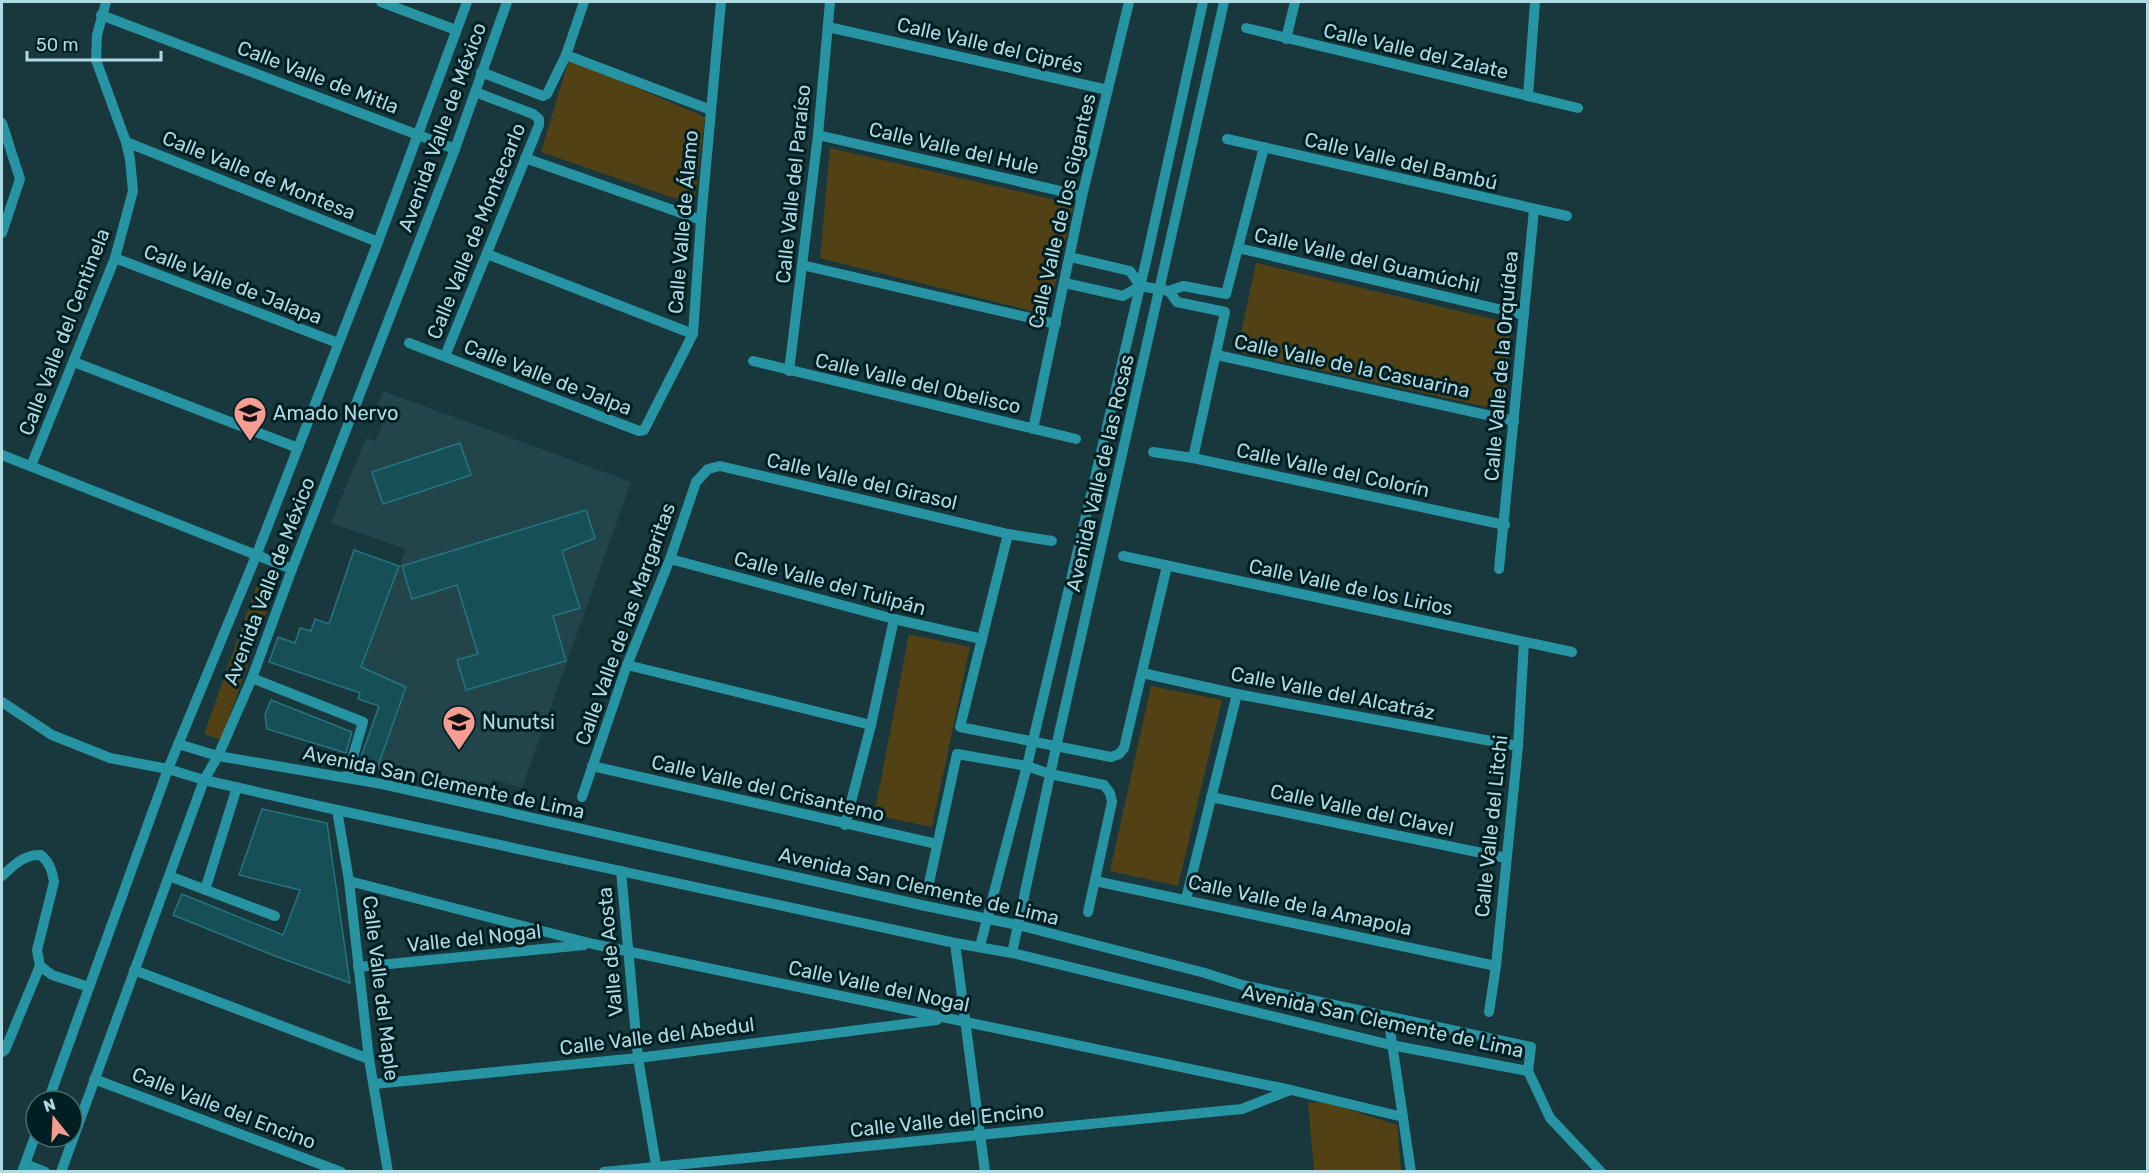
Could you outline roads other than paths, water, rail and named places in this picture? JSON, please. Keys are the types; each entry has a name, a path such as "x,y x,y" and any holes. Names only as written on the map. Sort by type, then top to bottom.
{"street":[{"name":"Calle Valle del Centinela","path":"31,466 115,258 133,190 126,142 96,60 96,35 106,2"},
{"path":"381,2 456,30"},
{"name":"Avenida Valle de México","path":"52,1089 168,769 256,556 378,242 467,2"},
{"name":"Avenida Valle de México","path":"61,1172 204,780 218,756 252,678 455,149 507,2"},
{"path":"482,72 543,96 547,94 566,55 584,2"},
{"name":"Calle Valle de Álamo","path":"639,431 647,427 693,334 720,2"},
{"name":"Calle Valle del Paraíso","path":"789,371 818,135 830,2"},
{"name":"Calle Valle de los Gigantes","path":"1033,429 1082,196 1129,2"},
{"name":"Avenida Valle de las Rosas","path":"980,946 1033,742 1140,286 1203,2"},
{"name":"Avenida Valle de las Rosas","path":"1012,953 1056,747 1164,291 1224,2"},
{"path":"1286,39 1295,2"},
{"path":"1528,96 1535,2"},
{"name":"Calle Valle de Mitla","path":"101,15 455,149"},
{"name":"Calle Valle del Ciprés","path":"828,27 1108,90"},
{"name":"Calle Valle del Zalate","path":"1246,28 1578,108"},
{"path":"566,55 711,110"},
{"name":"Calle Valle de Montecarlo","path":"445,356 539,125 539,119 533,114 475,92"},
{"path":"2,123 20,179 2,233"},
{"name":"Calle Valle del Hule","path":"818,135 1082,196"},
{"name":"Calle Valle del Bambú","path":"1227,139 1567,216"},
{"name":"Calle Valle de Montesa","path":"126,142 378,242"},
{"path":"1065,283 1123,296 1140,286 1164,291 1183,286 1226,294 1264,147"},
{"path":"525,158 701,220"},
{"name":"Calle Valle de la Orquídea","path":"1499,569 1534,210"},
{"name":"Calle Valle del Guamúchil","path":"1238,248 1524,315"},
{"path":"487,254 693,334"},
{"path":"1070,257 1130,271 1140,286"},
{"name":"Calle Valle de Jalapa","path":"115,258 338,343"},
{"path":"802,265 1056,324"},
{"path":"1164,291 1177,302 1225,312 1193,458"},
{"name":"Calle Valle de Jalpa","path":"409,343 639,431"},
{"name":"Calle Valle de la Casuarina","path":"1217,355 1514,421"},
{"name":"Calle Valle del Obelisco","path":"753,361 1076,439"},
{"path":"74,362 298,448"},
{"name":"Calle Valle del Colorín","path":"1153,452 1193,458 1504,525"},
{"path":"2,455 292,569"},
{"name":"Calle Valle del Girasol","path":"708,469 720,466 1008,534 1052,541"},
{"name":"Calle Valle de las Margaritas","path":"582,797 627,665 670,559 696,482 708,469"},
{"path":"1008,534 960,727 1056,747 1111,757 1119,754 1124,748 1167,566"},
{"name":"Calle Valle de los Lirios","path":"1123,556 1572,652"},
{"name":"Calle Valle del Tulipán","path":"670,559 894,619 982,639"},
{"path":"845,825 871,725 894,619"},
{"name":"Calle Valle del Litchi","path":"1489,1012 1496,966 1518,746 1524,642"},
{"path":"627,665 871,725"},
{"name":"Calle Valle del Alcatráz","path":"1142,673 1237,694 1518,746"},
{"path":"252,678 363,722 347,777"},
{"path":"1186,899 1237,694"},
{"name":"Avenida San Clemente de Lima","path":"2,702 52,735 110,758 168,769 204,780 337,810 955,943 1012,953 1391,1045 1528,1071 1531,1047 1242,985 1205,973 988,918 347,777 218,756 178,744"},
{"path":"930,883 936,844 957,754 1027,766 1050,774 1104,785 1110,793 1112,802 1088,912"},
{"name":"Calle Valle del Crisantemo","path":"592,766 936,844"},
{"path":"206,890 237,787"},
{"name":"Calle Valle del Clavel","path":"1211,797 1506,858"},
{"name":"Calle Valle del Maple","path":"337,810 350,881 369,1059 388,1172"},
{"path":"2,876 20,860 41,855 52,871 54,882 37,950 40,966 5,1050 2,1052"},
{"name":"Valle de Aosta","path":"621,871 638,1058 657,1169"},
{"path":"169,876 275,916"},
{"name":"Calle Valle del Nogal","path":"350,881 593,944 1291,1090 1403,1117"},
{"name":"Calle Valle de la Amapola","path":"1095,881 1496,966"},
{"path":"955,943 985,1172"},
{"name":"Valle del Nogal","path":"358,967 593,944"},
{"path":"40,966 52,975 89,987"},
{"path":"134,970 369,1059"},
{"path":"1388,1016 1412,1172"},
{"name":"Calle Valle del Abedul","path":"374,1084 638,1058 944,1019"},
{"path":"1528,1071 1550,1118 1602,1172"},
{"name":"Calle Valle del Encino","path":"94,1079 341,1172"},
{"name":"Calle Valle del Encino","path":"604,1172 657,1169 1242,1109 1291,1090"},
{"path":"31,1149 24,1168 45,1172"}],"place":[{"name":"Amado Nervo","path":"250,442"},
{"name":"Nunutsi","path":"459,751"}]}
